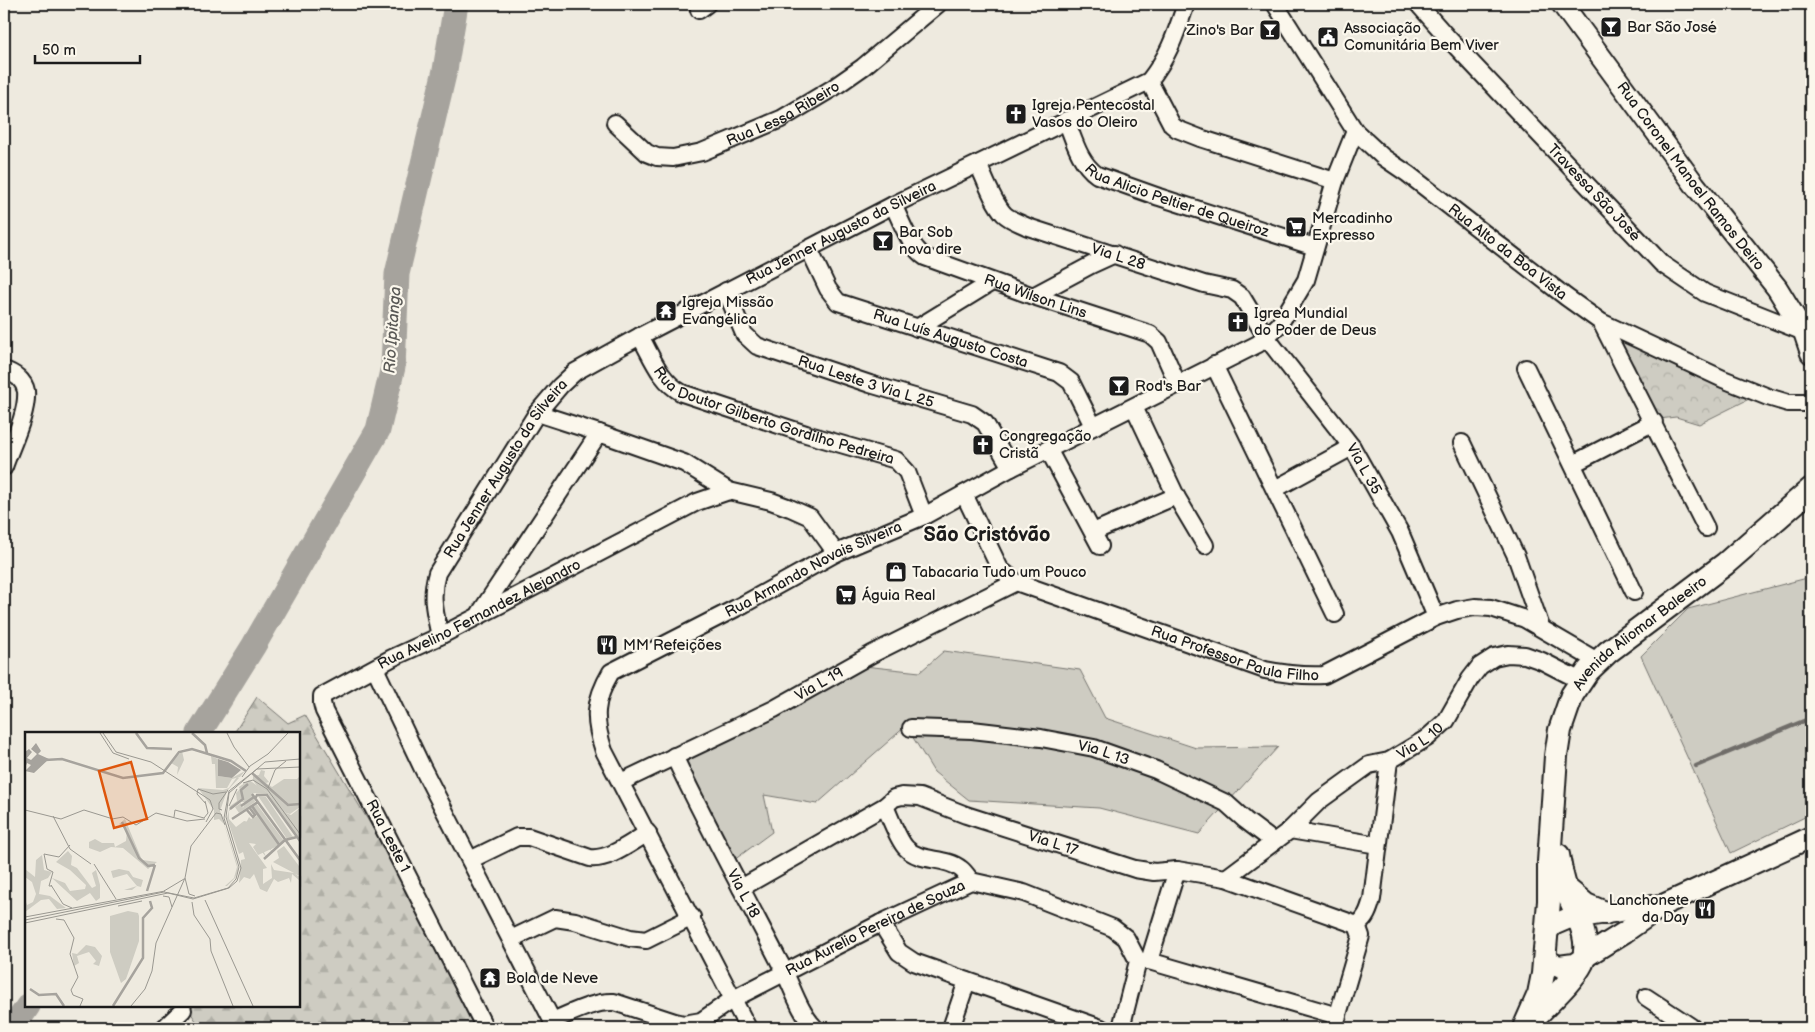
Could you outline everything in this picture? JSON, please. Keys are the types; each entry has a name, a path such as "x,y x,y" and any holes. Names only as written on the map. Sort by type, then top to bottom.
{"main road":[{"name":"Avenida Aliomar Baleeiro","path":"1524,1028 1538,994 1543,974 1556,756 1560,730 1572,695 1597,661 1726,564 1811,489"},
{"name":"Avenida Aliomar Baleeiro","path":"1524,1028 1567,982 1582,963 1584,957 1583,931 1566,888 1552,822"},
{"path":"1566,888 1576,899 1605,913"}],"street":[{"name":"Rua Lessa Ribeiro","path":"615,123 647,153 657,157 673,158 702,152 781,119 833,88 863,67 938,4"},
{"path":"1186,4 1170,50 1149,81 1172,124 1177,129 1200,138 1335,181"},
{"name":"Rua Alto da Boa Vista","path":"1275,4 1355,130 1382,157 1408,174 1566,297 1601,322 1723,378 1768,397 1788,403 1811,403"},
{"name":"Travessa São José","path":"1418,4 1662,264 1705,293 1804,332"},
{"name":"Rua Coronel Manoel Ramos Deiro","path":"1562,4 1696,185 1777,288 1804,332 1811,353"},
{"name":"Rua Jenner Augusto da Silveira","path":"440,636 432,601 433,586 437,573 536,413 575,372 640,336 893,205 1149,81"},
{"name":"Rua Alicio Peltier de Queiroz","path":"1066,120 1083,160 1090,170 1097,175 1159,197 1316,247"},
{"name":"Rua Armando Novais Silveira","path":"621,782 604,751 598,734 598,699 601,688 611,672 836,553 924,516 1011,468 1258,344 1266,337 1286,314 1306,280 1335,181 1355,130"},
{"name":"Via L 28","path":"978,164 997,204 1004,214 1011,219 1028,227 1237,292 1266,337"},
{"name":"Rua Wilson Lins","path":"893,205 919,253 933,261 1156,337 1178,384"},
{"name":"Rua Luís Augusto Costa","path":"809,249 828,289 838,302 1059,373 1071,382 1093,426"},
{"path":"1033,296 1115,254"},
{"path":"917,328 992,282"},
{"name":"Rua Leste 3 Via L 25","path":"726,291 744,334 757,346 870,384 972,414 986,423 1011,468"},
{"path":"1601,322 1654,422 1706,528"},
{"name":"Rua Doutor Gilberto Gordilho Pedreira","path":"640,336 667,383 682,393 806,434 896,460 907,472 924,516"},
{"name":"Via L 35","path":"1266,337 1352,447 1400,532 1436,617"},
{"path":"1214,365 1334,614"},
{"path":"1526,368 1634,592"},
{"path":"4,468 22,416 26,390 23,382 18,377 6,371"},
{"path":"1134,407 1176,496 1205,545"},
{"name":"Rua Avelino Fernandez Alejandro","path":"536,413 599,432 684,463 729,492 771,501 810,517 836,553"},
{"path":"1573,464 1654,422"},
{"path":"479,615 599,432"},
{"path":"1462,443 1516,556 1541,626"},
{"path":"1275,489 1352,447"},
{"path":"1048,449 1096,539 1176,496"},
{"name":"Rua Avelino Fernandez Alejandro","path":"554,1025 375,668 697,502 729,492"},
{"name":"Rua Professor Paula Filho","path":"964,494 1000,569 1016,582 1256,666 1286,674 1307,676 1324,674 1436,617 1457,610 1475,607 1506,612 1541,626 1597,661"},
{"name":"Via L 19","path":"621,782 774,709 872,654 1016,582"},
{"name":"Via L 10","path":"1336,1022 1359,931 1369,908 1389,761 1426,738 1446,721 1470,679 1480,666 1494,657 1508,654 1525,655 1542,661 1581,681"},
{"name":"Rua Leste 1","path":"375,668 326,693 322,699 324,711 485,1028"},
{"name":"Via L 13","path":"911,728 972,730 1041,738 1094,748 1156,770 1226,802 1245,820 1274,842"},
{"name":"Via L 18","path":"674,756 786,973 806,1017 815,1028"},
{"path":"1226,878 1290,830 1319,801 1369,765 1389,761"},
{"path":"621,782 748,1028"},
{"name":"Via L 17","path":"741,888 885,806 894,798 902,796 920,797 966,815 1135,869 1154,872 1177,870 1226,878 1359,931"},
{"path":"885,806 906,848 919,856 945,860 954,864 963,870 971,881"},
{"path":"1290,830 1378,845"},
{"path":"470,860 517,836 529,837 597,859 607,856 648,833"},
{"path":"1544,956 1552,963 1567,966 1574,964 1625,932 1664,904 1811,837"},
{"path":"1121,1028 1177,870"},
{"name":"Rua Aurelio Pereira de Souza","path":"554,1025 598,1003 609,1002 675,1022 692,1023 701,1021 734,999 881,923 971,881 1024,894 1113,928 1126,938 1144,961"},
{"path":"1547,932 1559,922 1578,917 1664,904"},
{"path":"511,939 555,918 575,921 630,938 646,940 692,917"},
{"path":"881,923 899,952 907,959 1100,1028"},
{"path":"1144,961 1336,1022"},
{"path":"950,1028 967,981"},
{"path":"1646,997 1693,1028"},
{"path":"164,1028 183,1010"}],"green space":[{"path":"1617,337 1751,398 1699,424 1676,417 1659,419"},
{"path":"1811,577 1811,814 1731,853 1641,656 1688,609"},
{"path":"944,651 1080,670 1105,718 1196,748 1278,747 1199,834 1099,808 969,800 934,772 906,726 817,804 764,795 772,832 730,863 674,752 864,666 920,672"},
{"path":"257,697 288,723 305,715 465,982 489,1028 201,1028 187,1007 300,1007 300,732 235,732"}],"waterway":[{"name":"Rio Ipitanga","path":"200,732 254,645 378,430 393,367 397,274 445,70 456,4"},
{"path":"1696,766 1811,718"},
{"name":"Rio Ipitanga","path":"13,1028 27,1007"}],"place":[{"name":"Bar São José","path":"1611,27"},
{"name":"Zino's Bar","path":"1270,30"},
{"name":"Associação Comunitária Bem Viver","path":"1328,37"},
{"name":"Igreja Pentecostal Vasos do Oleiro","path":"1016,114"},
{"name":"Mercadinho Expresso","path":"1296,227"},
{"name":"Bar Sob nova dire","path":"883,241"},
{"name":"Igreja Missão Evangélica","path":"666,311"},
{"name":"Igrea Mundial do Poder de Deus","path":"1238,322"},
{"name":"Rod's Bar","path":"1119,386"},
{"name":"Congregação Cristã","path":"983,445"},
{"name":"Tabacaria Tudo um Pouco","path":"896,572"},
{"name":"Águia Real","path":"846,595"},
{"name":"MM Refeições","path":"607,645"},
{"name":"Lanchonete da Day","path":"1705,909"},
{"name":"Bola de Neve","path":"490,978"}],"district":[{"name":"São Cristóvão","path":"987,535"}]}
